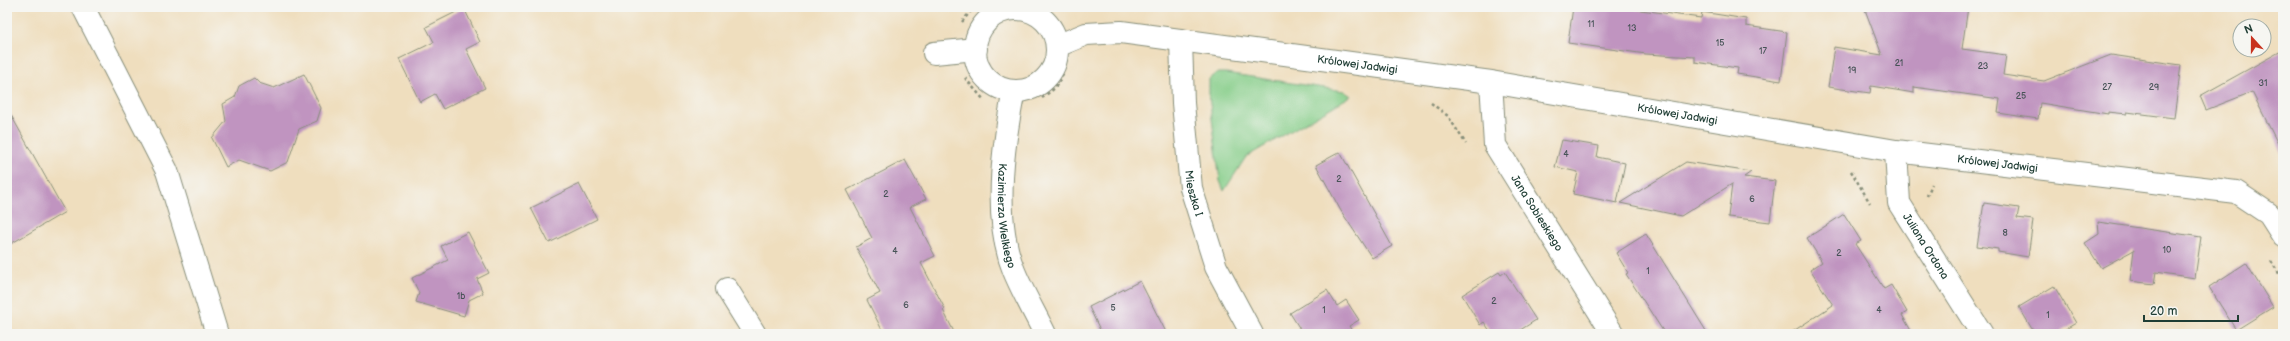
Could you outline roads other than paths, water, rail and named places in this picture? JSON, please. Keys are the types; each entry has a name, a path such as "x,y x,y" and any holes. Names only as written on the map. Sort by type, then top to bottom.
{"street":[{"path":"83,7 167,171 217,334"},
{"path":"1025,8 1047,23 1054,34 1057,46 1056,60 1050,73 1040,83 1028,89 1014,91 1000,88 988,80 980,69 975,56 976,42 980,30 988,19 999,12 1012,9 1025,8"},
{"name":"Królowej Jadwigi","path":"1057,46 1071,39 1100,33 1120,32 1491,82 1896,151 2236,192 2269,214 2283,236"},
{"name":"Mieszka I","path":"1181,40 1183,103 1191,188 1216,267 1252,334"},
{"path":"934,53 976,49"},
{"name":"Jana Sobieskiego","path":"1491,82 1495,145 1613,334"},
{"name":"Kazimierza Wielkiego","path":"1014,91 1004,158 1002,222 1014,270 1045,334"},
{"name":"Juliana Ordona","path":"1896,151 1899,203 1982,334"},
{"path":"726,289 755,334"}]}
